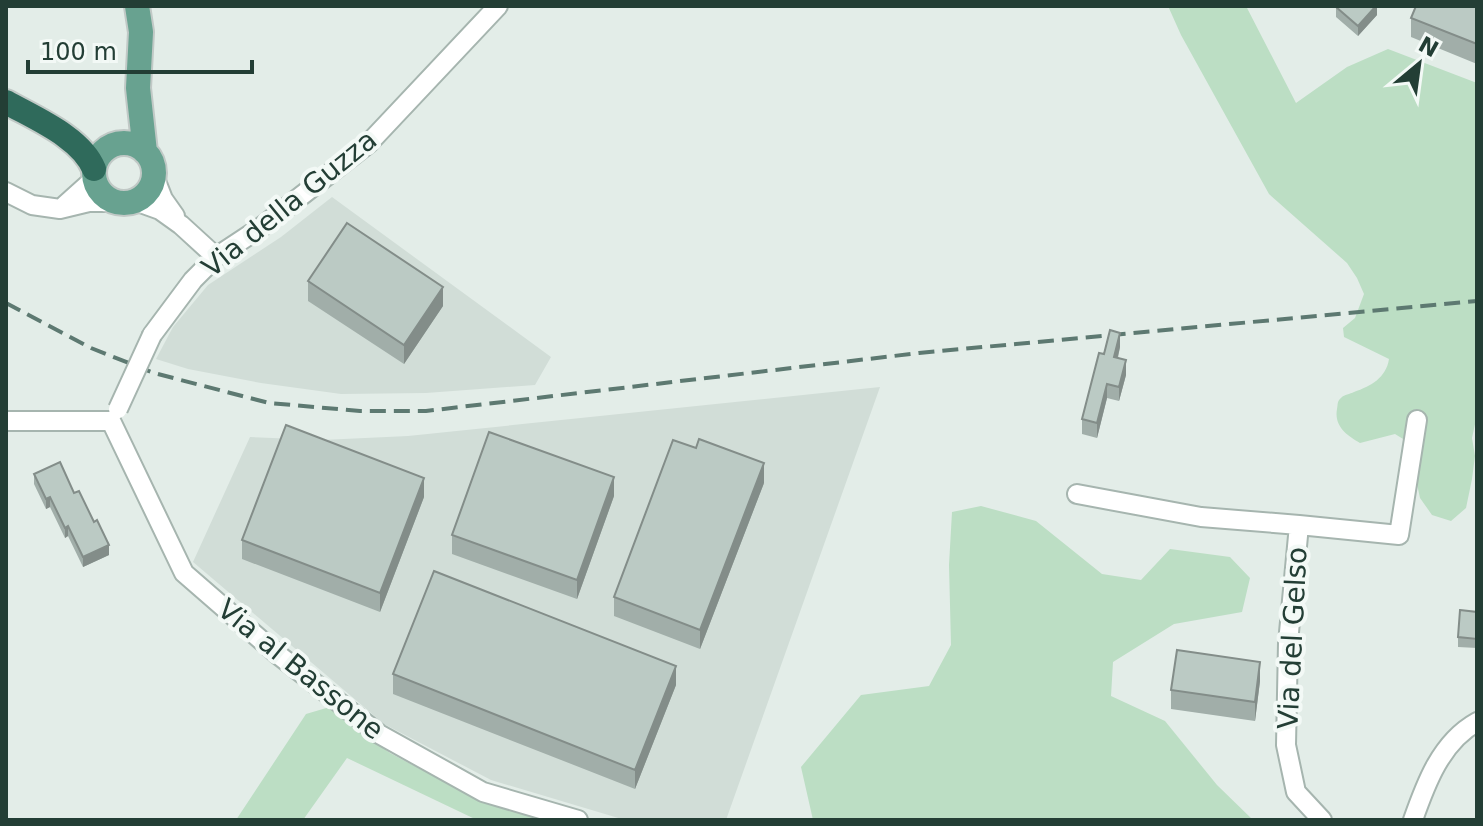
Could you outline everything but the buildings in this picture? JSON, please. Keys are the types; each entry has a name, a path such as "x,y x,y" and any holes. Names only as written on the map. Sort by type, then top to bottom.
{"highway":[{"path":"6,102 71,140 87,156 94,174"}],"main road":[{"path":"137,6 141,32 138,88 145,152"},
{"path":"111,145 138,88"},
{"path":"120,143 129,143 145,152 151,159 154,176 148,191 125,202 101,194 94,174 99,154 111,145 120,143"}],"street":[{"name":"Via della Guzza","path":"114,415 152,335 193,280 216,257 260,228 369,143 498,6"},
{"path":"60,209 94,174"},
{"path":"154,176 163,199 181,225"},
{"path":"6,192 32,205 60,209 89,202 125,202 160,210 216,257"},
{"path":"6,421 114,415"},
{"name":"Via al Bassone","path":"114,415 184,573 276,653 379,734 483,792 578,820"},
{"path":"1299,525 1399,535 1417,420"},
{"name":"Via del Gelso","path":"1077,494 1201,517 1299,525 1288,643 1286,745 1296,792 1322,820"},
{"path":"1413,820 1426,784 1439,761 1454,740 1477,722"}],"shaded area":[{"path":"332,197 551,357 535,385 426,393 341,394 261,383 188,369 156,359 173,327 208,285 281,237"},
{"path":"880,387 726,820 625,820 491,780 384,724 193,562 250,437 322,440 408,436"}],"green space":[{"path":"1168,6 1246,6 1296,103 1347,67 1388,49 1477,83 1477,415 1472,438 1475,456 1466,508 1451,521 1432,515 1420,498 1408,442 1395,434 1360,443 1339,425 1339,400 1377,380 1385,371 1389,359 1344,337 1343,328 1355,318 1364,294 1347,263 1269,194"},
{"path":"981,506 1036,521 1102,574 1141,580 1170,549 1230,557 1250,578 1242,612 1174,624 1113,662 1111,696 1165,721 1217,785 1253,820 813,820 801,767 861,695 929,686 951,645 949,565 952,512"},
{"path":"333,706 390,753 469,795 557,820 477,820 347,758 303,820 236,820 306,714"}],"railway":[{"path":"6,303 91,348 154,373 269,403 360,411 426,411 919,353 1477,301"}]}
